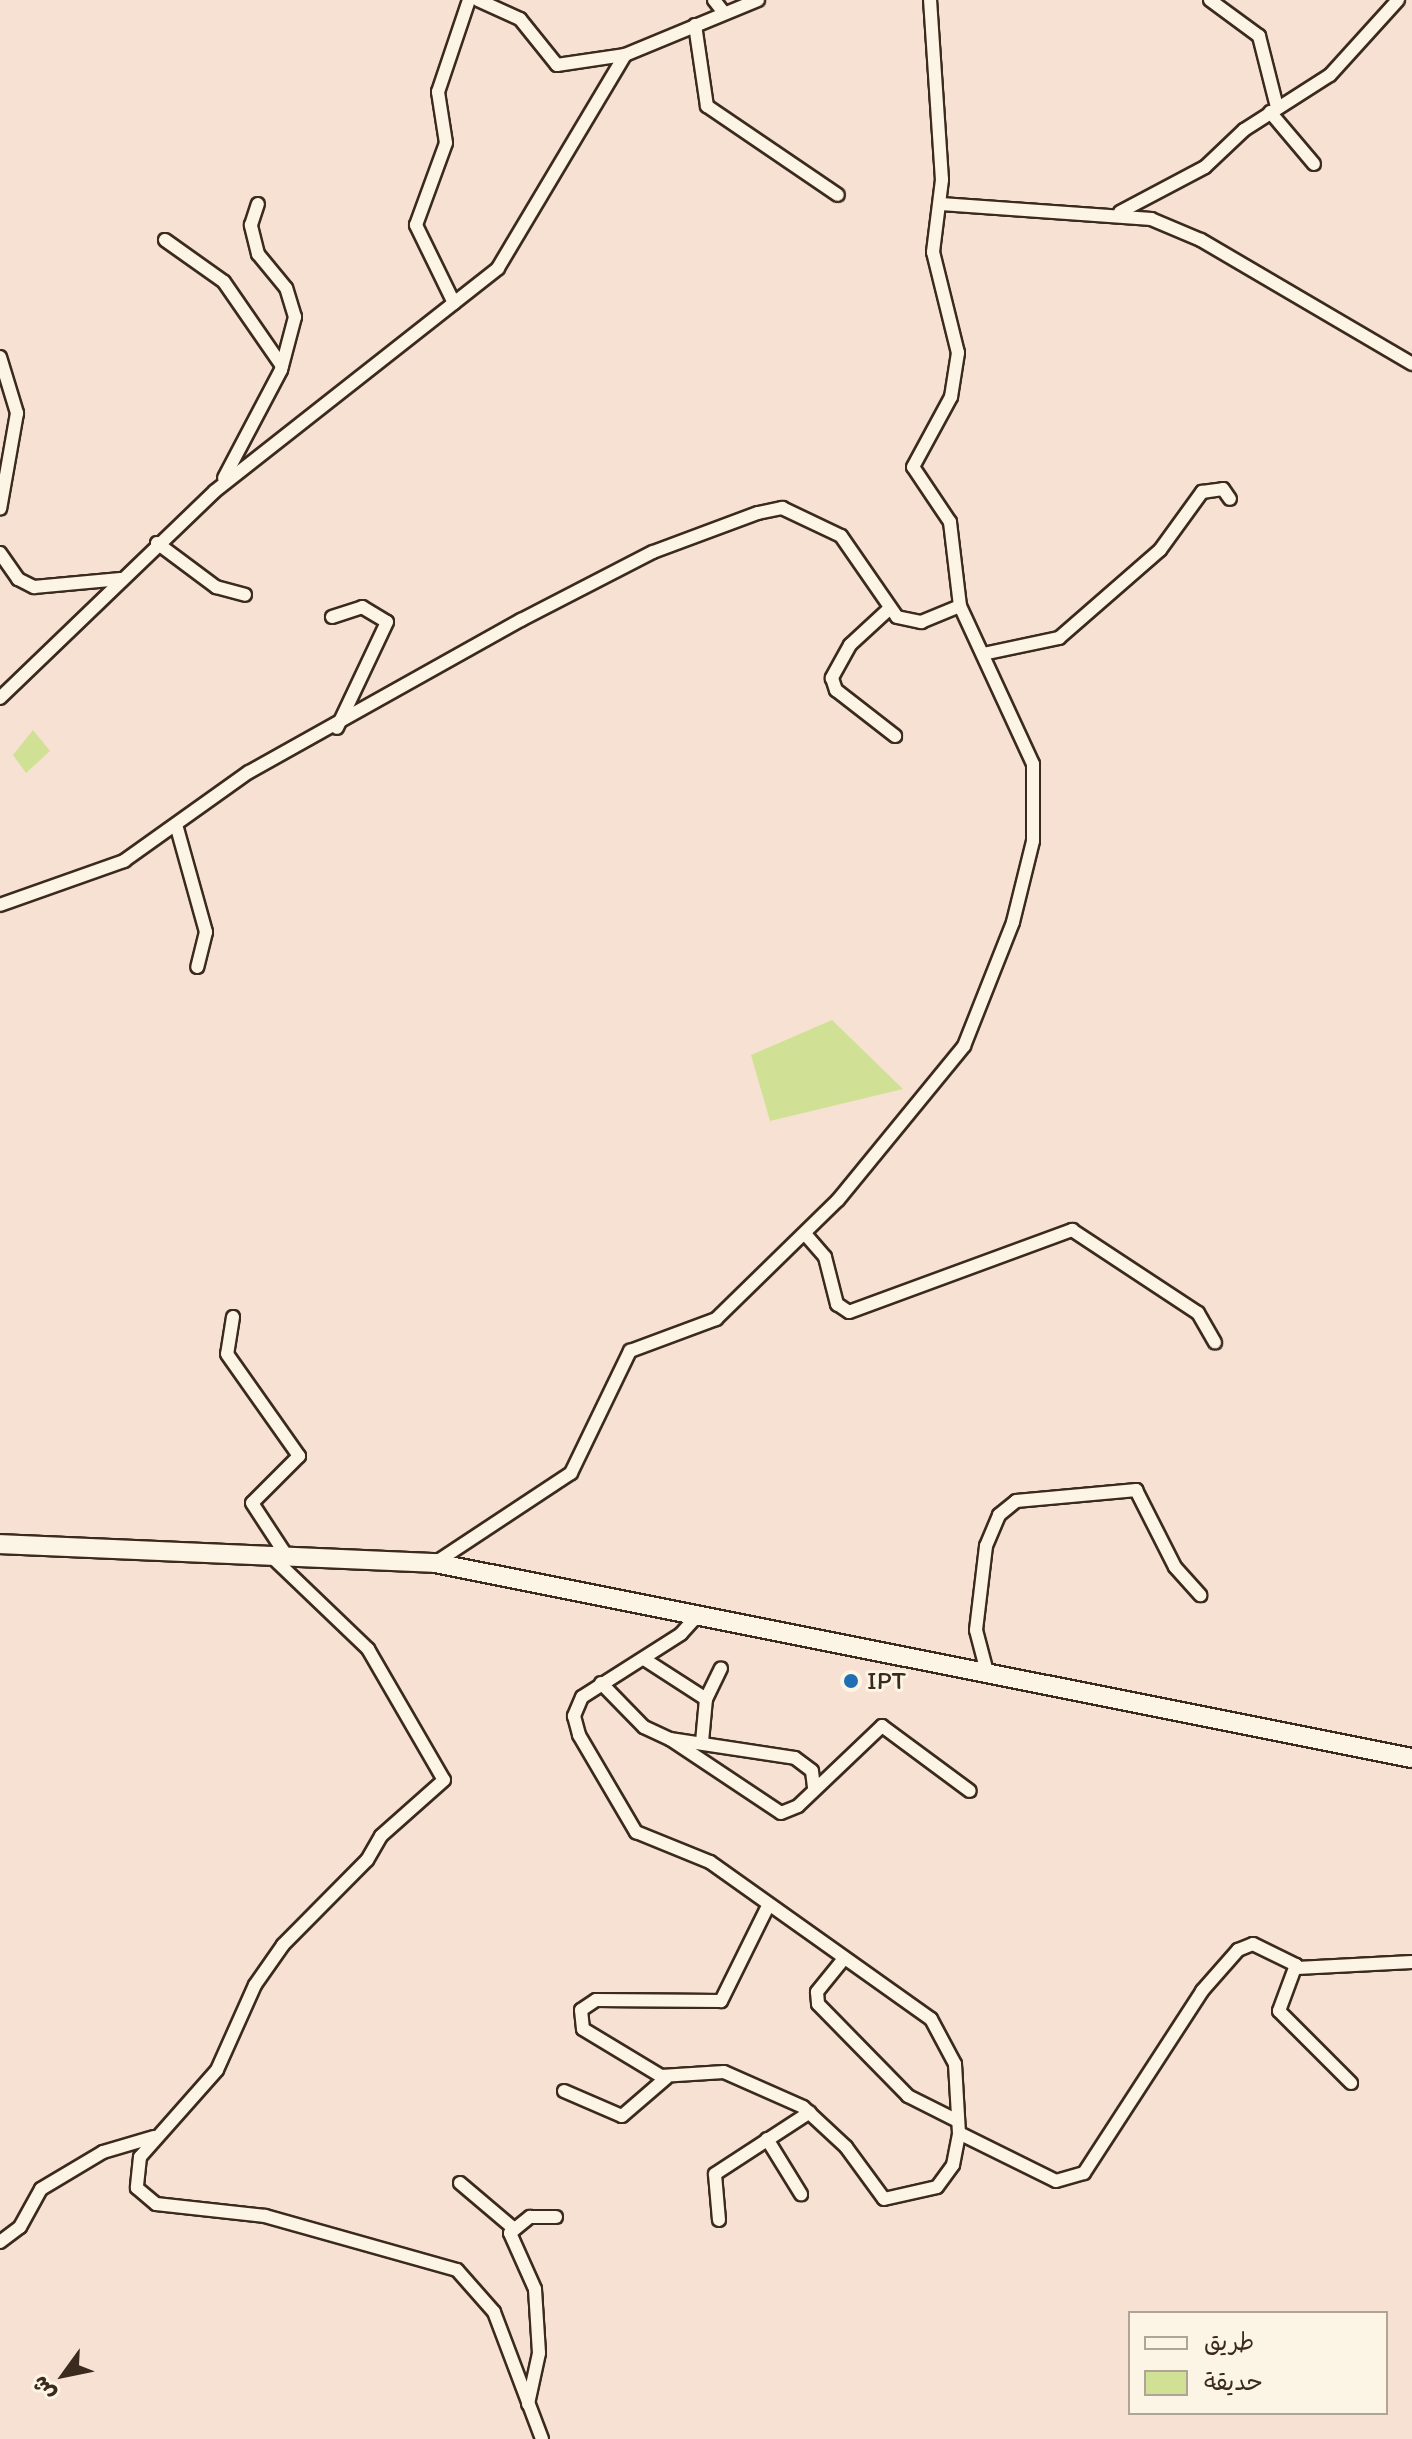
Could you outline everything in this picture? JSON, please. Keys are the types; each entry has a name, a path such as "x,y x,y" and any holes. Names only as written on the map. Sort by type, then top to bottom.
{"main road":[{"path":"0,1544 435,1563 1412,1758"}],"street":[{"path":"454,303 416,225 446,143 438,92 469,0"},
{"path":"478,0 520,19 557,65 625,55 758,0"},
{"path":"714,0 724,13"},
{"path":"435,1563 571,1473 630,1351 716,1319 806,1235 964,1046 1013,922 1033,841 1033,764 960,606 950,522 913,467 957,376 958,353 933,252 941,204 939,54 930,0"},
{"path":"1210,0 1259,36 1274,110 1314,164"},
{"path":"1120,212 1205,167 1274,110 1351,57 1398,0"},
{"path":"695,25 707,106 838,195"},
{"path":"0,698 157,543 215,491 454,303 518,243 625,55"},
{"path":"215,491 282,366 293,302 258,254 251,225 258,204"},
{"path":"941,204 1120,212 1201,240 1412,364"},
{"path":"165,240 224,282 282,366"},
{"path":"0,357 17,413 0,509"},
{"path":"983,654 1059,638 1160,550 1202,492 1223,489 1230,499"},
{"path":"0,905 124,861 177,828 249,772 337,728 603,576 769,510 798,513 841,536 889,609 909,623 960,606"},
{"path":"157,543 216,587 245,595"},
{"path":"0,553 18,579 34,587 121,579"},
{"path":"332,617 362,607 387,622 337,728"},
{"path":"889,609 860,633 832,678 836,690 895,736"},
{"path":"177,828 206,932 197,967"},
{"path":"806,1235 825,1257 837,1304 849,1312 1072,1230 1198,1313 1215,1342"},
{"path":"233,1317 227,1354 299,1456 251,1505 278,1555 374,1657 444,1780 381,1836 367,1860 283,1945 255,1985 217,2070 154,2137 135,2179 150,2203 265,2216 457,2270 494,2312 542,2439"},
{"path":"987,1672 976,1630 986,1546 999,1515 1016,1501 1136,1490 1175,1567 1200,1595"},
{"path":"698,1615 644,1659 601,1683 578,1702 575,1722 628,1823 701,1857 767,1908 938,2027 955,2064 958,2127 953,2165 937,2187 884,2199 810,2112 736,2075 666,2078 590,2036 581,2010 600,2000 716,2004 734,1985 767,1908"},
{"path":"644,1659 706,1699"},
{"path":"702,1742 706,1699 721,1668"},
{"path":"601,1683 639,1724 670,1739 781,1813 794,1810 882,1726 970,1791"},
{"path":"670,1739 795,1758 812,1771 814,1788"},
{"path":"842,1961 817,1992 818,2004 908,2096 1048,2179 1076,2178 1102,2154 1165,2043 1238,1950 1259,1945 1297,1968 1412,1962"},
{"path":"1297,1968 1279,2011 1351,2083"},
{"path":"564,2091 622,2116 666,2078"},
{"path":"719,2220 713,2176 810,2112"},
{"path":"0,2242 20,2227 41,2189 94,2157 154,2137"},
{"path":"767,2139 801,2194"},
{"path":"460,2183 513,2228 536,2296 539,2353 528,2404"},
{"path":"513,2228 530,2217 556,2217"}],"green space":[{"path":"33,730 50,751 26,773 13,755"},
{"path":"832,1020 903,1089 770,1121 751,1055"}],"place":[{"name":"IPT","path":"851,1681"}]}
